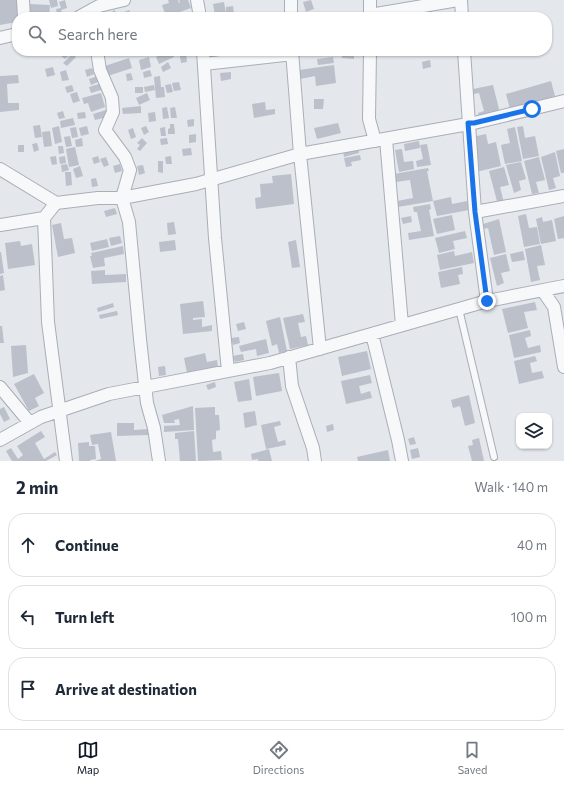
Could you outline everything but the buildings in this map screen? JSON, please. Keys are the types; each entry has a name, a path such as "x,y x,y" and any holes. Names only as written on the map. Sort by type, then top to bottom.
{"street":[{"path":"23,0 24,12"},
{"path":"90,12 100,6 124,0"},
{"path":"197,0 199,12"},
{"path":"291,0 291,12"},
{"path":"370,0 370,12"},
{"path":"392,12 458,0"},
{"path":"461,0 462,12"},
{"path":"0,38 12,35"},
{"path":"98,56 100,70 112,98 113,112 105,130 125,157 130,170 122,198 129,222 147,403 154,428 159,461"},
{"path":"203,56 219,288 228,371"},
{"path":"204,64 263,56"},
{"path":"292,56 300,154 320,349"},
{"path":"370,56 369,119 381,140 402,325"},
{"path":"464,56 475,212 487,301"},
{"path":"0,169 56,203 98,198 122,198 196,184 300,154 474,123 564,101"},
{"path":"475,212 564,196"},
{"path":"56,203 44,218 48,322 66,461"},
{"path":"0,225 44,218"},
{"path":"0,440 41,417 109,394 270,363 487,301 564,286"},
{"path":"543,291 554,307 564,367"},
{"path":"372,334 402,461"},
{"path":"289,357 292,386 313,448 315,461"},
{"path":"0,387 30,424"}],"lane":[{"path":"458,309 494,457"}],"route":[{"path":"487,301 475,212 468,123 474,123 532,109"}]}
